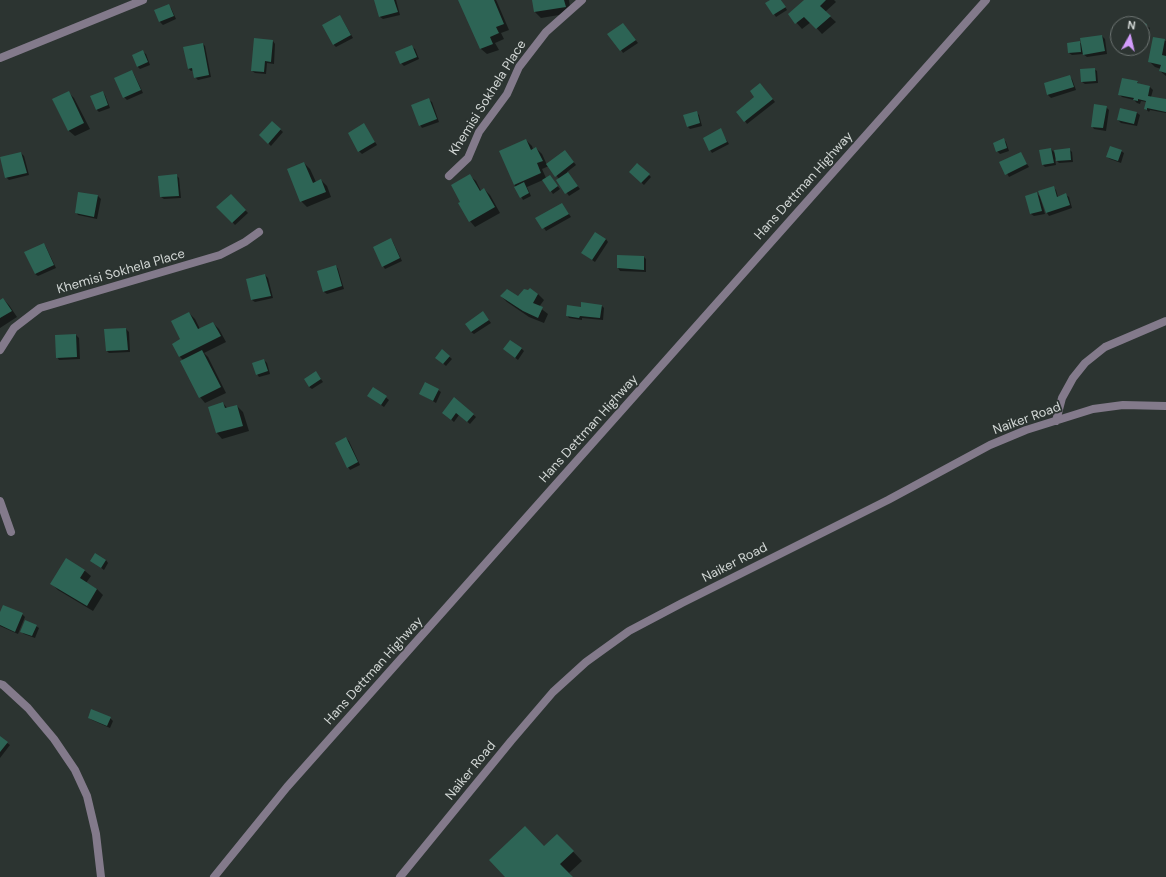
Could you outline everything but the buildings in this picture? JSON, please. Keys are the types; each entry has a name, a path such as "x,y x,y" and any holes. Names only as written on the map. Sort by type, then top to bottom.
{"street":[{"path":"0,58 143,0"},
{"name":"Khemisi Sokhela Place","path":"449,176 468,158 479,132 507,94 519,67 546,32 582,0"},
{"name":"Hans Dettman Highway","path":"214,877 292,781 986,0"},
{"name":"Khemisi Sokhela Place","path":"0,350 14,328 40,308 220,256 259,232"},
{"path":"1056,421 1062,398 1073,378 1085,363 1105,347 1166,321"},
{"name":"Naiker Road","path":"400,877 511,741 554,692 586,662 630,631 689,599 888,500 990,445 1026,430 1093,409 1123,405 1166,406"},
{"path":"0,501 11,532"},
{"path":"0,684 28,708 50,734 75,770 88,796 96,834 101,877"}]}
